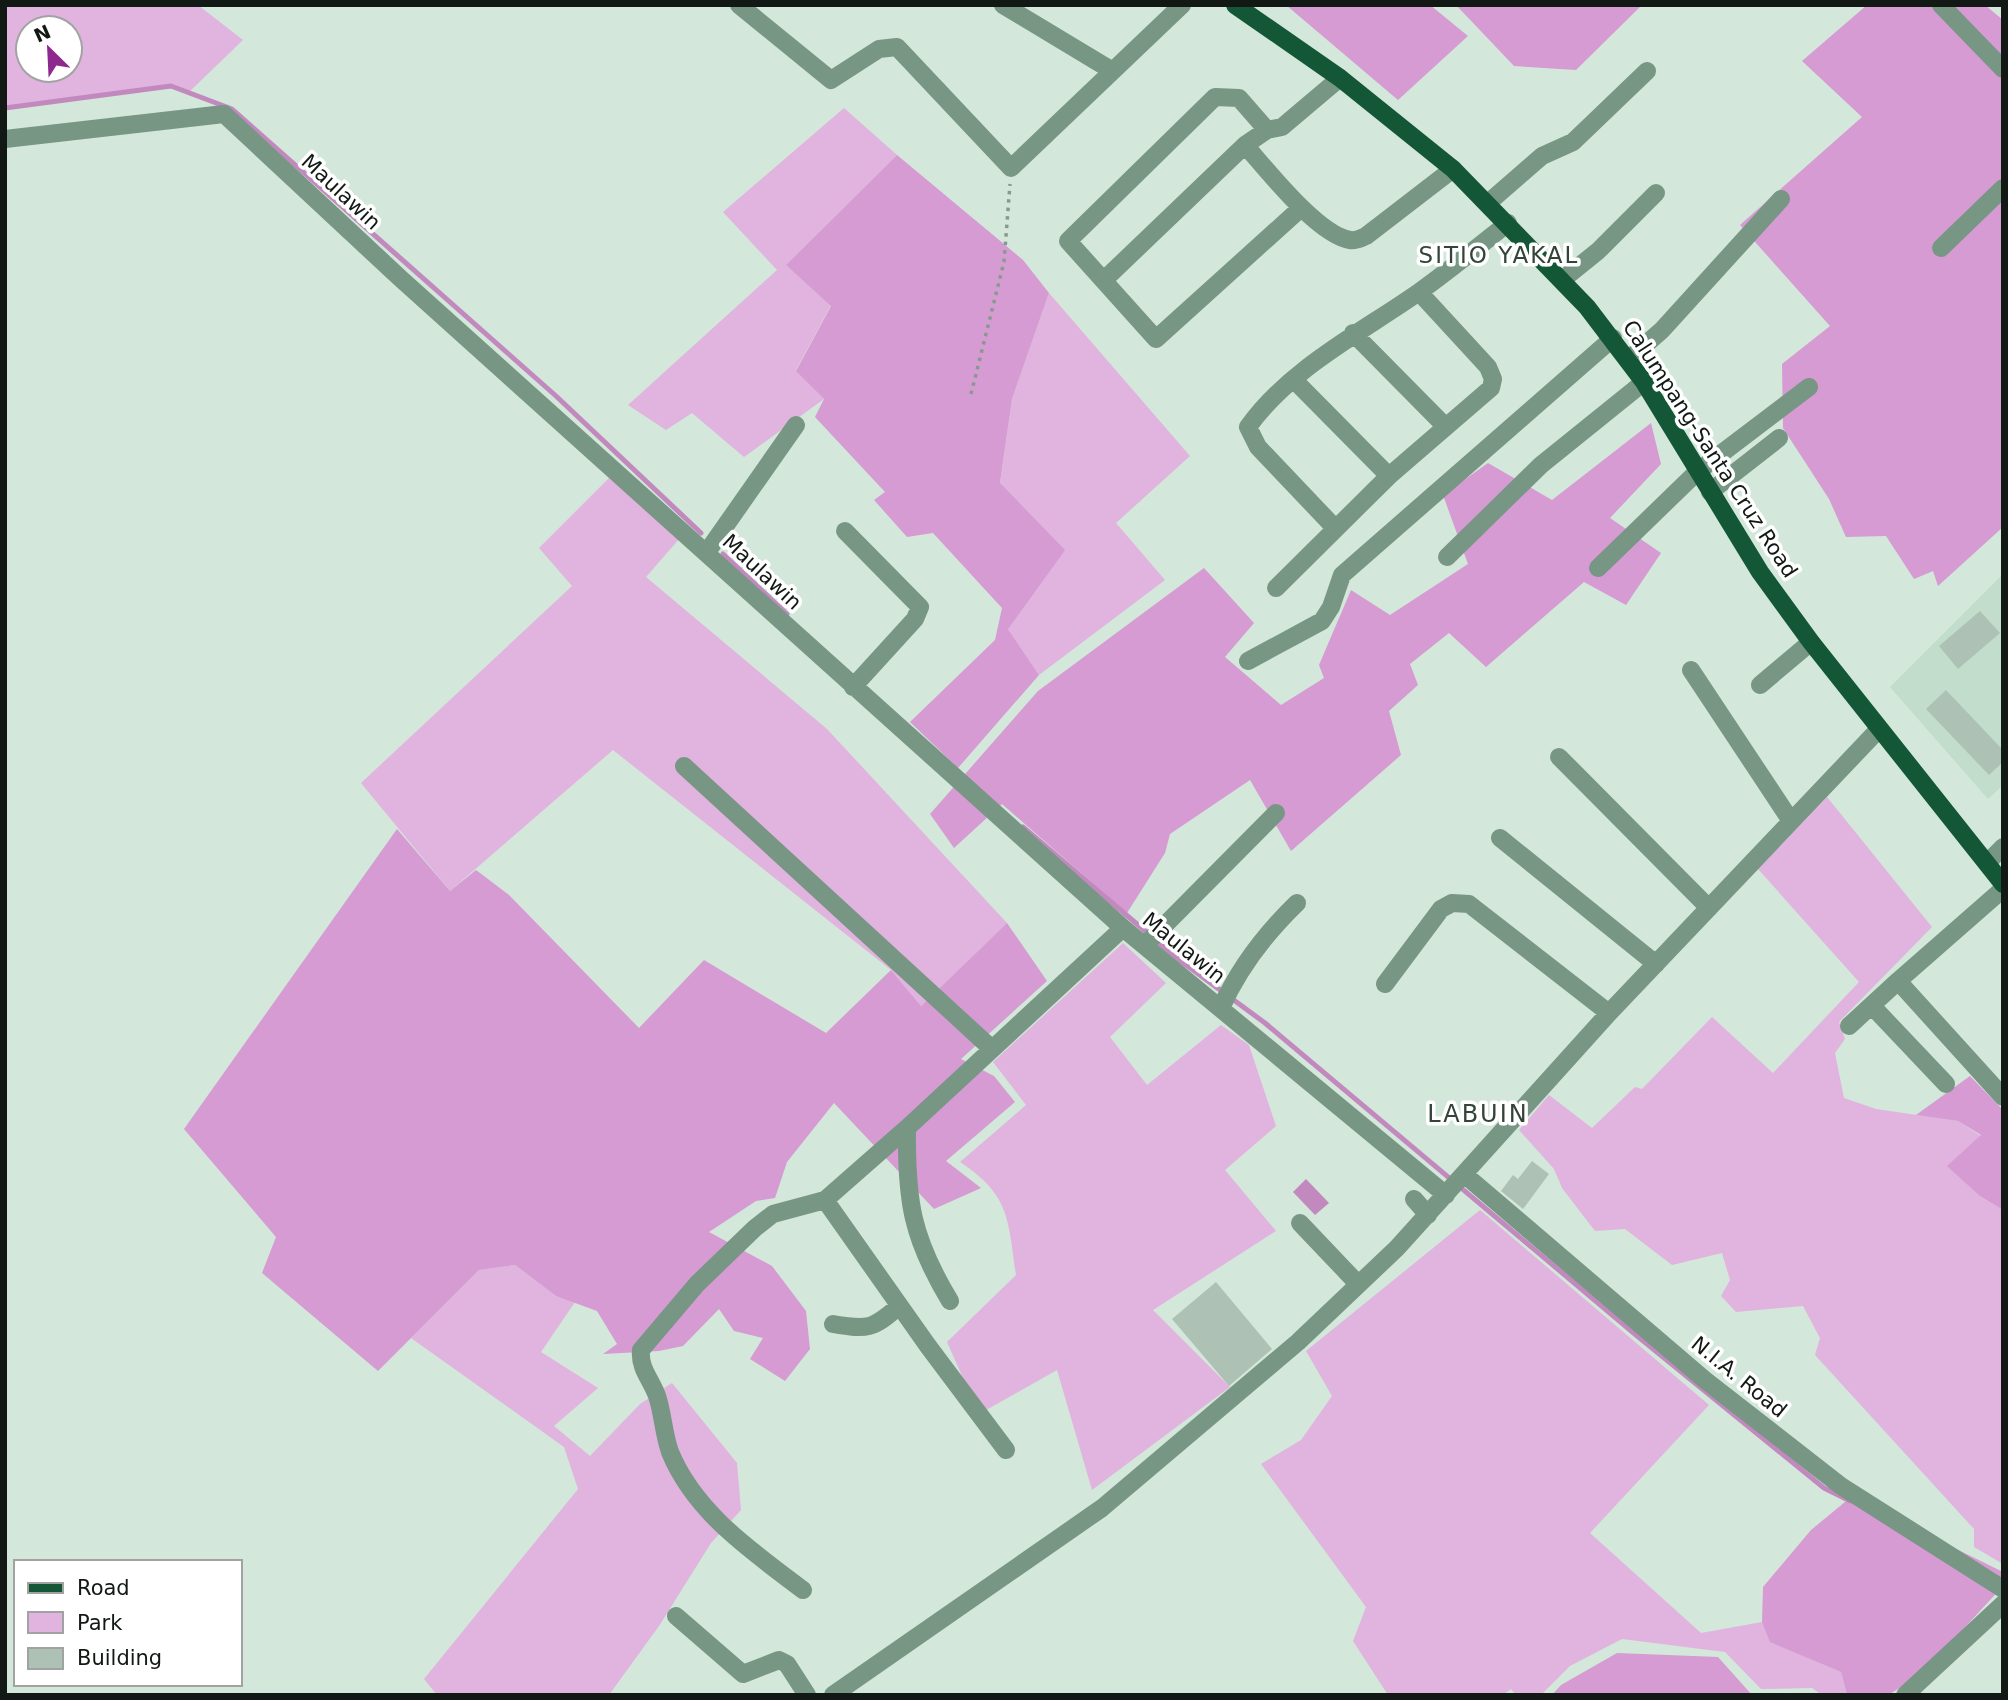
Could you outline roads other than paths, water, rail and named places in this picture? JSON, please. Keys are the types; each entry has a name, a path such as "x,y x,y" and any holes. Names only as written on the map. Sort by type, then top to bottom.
{"main road":[{"name":"Calumpang-Santa Cruz Road","path":"1235,5 1340,78 1453,169 1562,280 1613,338 1644,382 1760,572 1878,729 1987,863 2003,887"}],"street":[{"path":"739,5 831,80 879,49 897,47 1012,168 1182,5"},
{"path":"1003,5 1111,71"},
{"path":"1941,5 2003,69"},
{"path":"1488,203 1542,156 1573,142 1647,72"},
{"path":"1104,280 1245,145 1267,130 1282,127 1340,78"},
{"path":"1267,130 1239,98 1215,97 1068,241 1156,339 1301,208"},
{"name":"Maulawin","path":"5,139 224,114 853,687 1123,928 1446,1195"},
{"path":"1245,145 1301,208 1340,237 1353,241 1366,236 1453,169"},
{"path":"1941,248 2003,188"},
{"path":"1562,280 1598,251 1656,193"},
{"path":"1628,360 1662,330 1781,199"},
{"path":"1335,528 1258,447 1248,427 1267,401 1353,333 1419,292 1508,223"},
{"path":"1276,588 1389,476 1491,388 1493,379 1489,367 1419,292"},
{"path":"1353,333 1445,426"},
{"path":"1248,661 1322,621 1342,575 1613,338"},
{"path":"1295,381 1389,476"},
{"path":"1447,557 1541,465 1644,382"},
{"path":"1598,568 1697,472 1809,387"},
{"path":"707,552 796,425"},
{"path":"1710,492 1779,438"},
{"path":"845,531 920,607 915,619 853,687"},
{"path":"1760,685 1811,642"},
{"path":"1691,670 1791,821"},
{"path":"833,1695 1102,1508 1259,1376 1428,1214 1609,1013 1878,729"},
{"path":"1559,757 1709,908"},
{"path":"684,765 992,1049"},
{"path":"1145,945 1276,813"},
{"path":"1500,838 1656,964"},
{"path":"1987,863 2003,846"},
{"path":"1849,1026 2003,887"},
{"path":"1221,1007 1231,985 1263,941 1297,902"},
{"path":"1385,984 1441,909 1452,903 1469,904 1609,1013"},
{"path":"803,1590 736,1539 706,1507 670,1450 657,1396 639,1364 641,1350 689,1294 755,1228 773,1214 825,1200 908,1128 1123,928"},
{"path":"1898,981 2003,1097"},
{"path":"1872,1006 1946,1084"},
{"path":"908,1128 907,1171 917,1238 928,1266 950,1301"},
{"name":"N.I.A. Road","path":"1465,1175 1705,1380 1841,1486 2003,1589"},
{"path":"1413,1199 1428,1214"},
{"path":"825,1200 899,1306 1006,1450"},
{"path":"1300,1223 1358,1284"},
{"path":"833,1324 861,1329 877,1326 899,1306"},
{"path":"1905,1695 2003,1604"},
{"path":"676,1616 743,1674 779,1660 787,1664 807,1695"}],"waterway":[{"path":"5,108 171,86 232,109 556,396 701,533"},
{"path":"723,554 787,614"},
{"path":"1023,827 1178,959 1265,1023 1636,1335 1824,1488 1850,1501"}],"district":[{"name":"SITIO YAKAL","path":"1499,255"},
{"name":"LABUIN","path":"1478,1114"}]}
